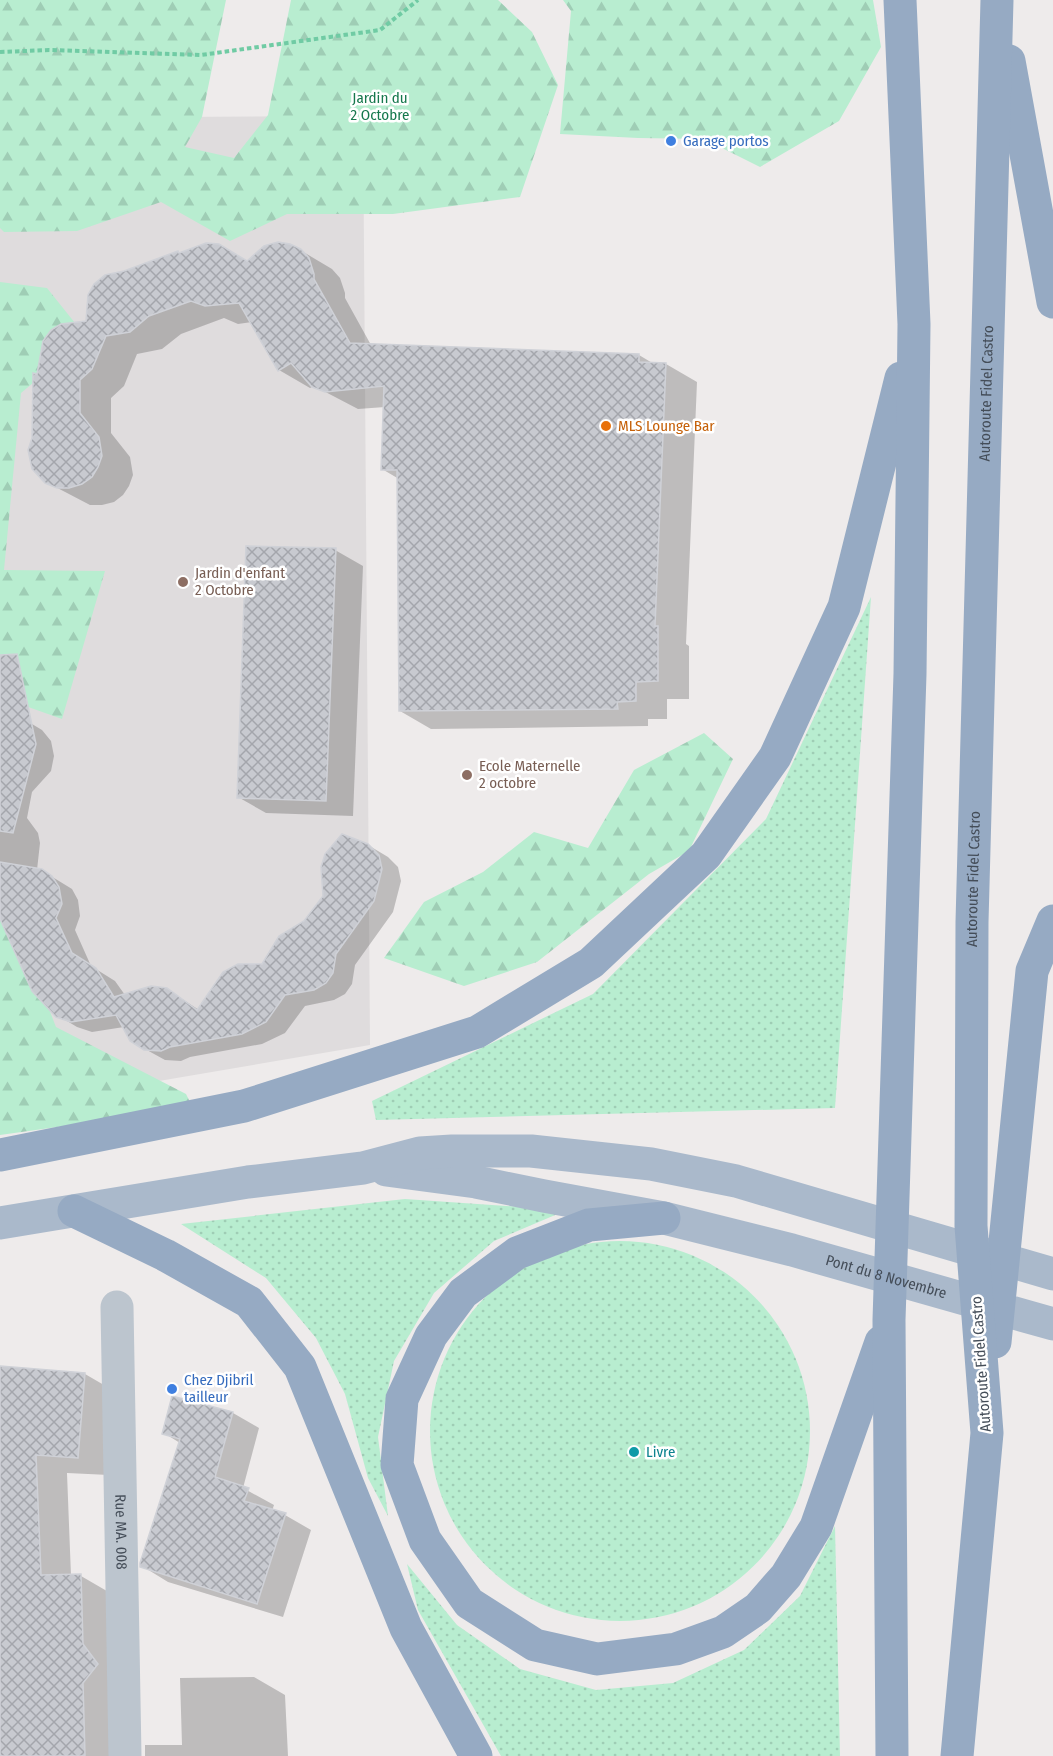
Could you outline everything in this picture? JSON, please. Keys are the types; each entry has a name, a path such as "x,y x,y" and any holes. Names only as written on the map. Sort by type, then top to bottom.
{"highway":[{"path":"892,1756 889,1320 910,674 914,324 900,0"},
{"path":"998,0 1053,302"},
{"name":"Autoroute Fidel Castro","path":"957,1756 987,1434 971,1226 972,922 998,0"},
{"path":"0,1155 244,1106 477,1032 591,963 706,855 776,757 844,607 914,324"},
{"path":"987,1434 1032,971 1053,921"},
{"path":"74,1211 165,1255 249,1302 300,1367 406,1628 476,1756"},
{"path":"664,1218 589,1225 517,1253 463,1293 431,1336 402,1398 397,1465 424,1540 470,1603 536,1645 597,1659 676,1649 723,1632 758,1608 786,1576 816,1527 889,1320"}],"main road":[{"path":"0,1223 248,1182 363,1168 420,1153 531,1151 651,1164 736,1181 1053,1274"},
{"name":"Pont du 8 Novembre","path":"363,1168 476,1182 718,1230 1053,1324"}],"street":[{"name":"Rue MA. 008","path":"117,1307 125,1756"}],"path":[{"path":"0,51 49,50 201,55 380,30 418,0"}],"shaded area":[{"name":"Jardin d'enfant 2 Octobre","path":"363,116 370,1045 0,1108 0,118"}],"green space":[{"name":"Jardin du 2 Octobre","path":"0,0 226,0 202,117 185,147 234,158 268,115 291,0 498,0 532,32 558,85 520,197 393,214 287,214 230,241 161,202 77,231 4,232 0,228"},
{"path":"563,0 873,0 881,47 839,121 760,167 704,139 560,134 571,11"},
{"path":"0,282 47,288 87,338 21,393 4,570 105,571 62,719 0,697"},
{"path":"871,597 835,1108 376,1120 372,1101 593,994 766,819"},
{"path":"704,733 733,759 689,851 649,874 537,962 464,986 384,958 424,902 483,872 534,832 588,848 634,770"},
{"path":"0,900 24,945 56,1027 186,1094 193,1108 0,1135"},
{"path":"405,1199 567,1210 494,1241 434,1293 394,1361 378,1437 388,1516 368,1478 345,1394 316,1338 266,1278 181,1224"},
{"path":"620,1241 657,1244 693,1255 726,1273 755,1296 778,1325 796,1358 807,1394 810,1431 807,1468 796,1504 778,1537 755,1566 726,1589 693,1607 657,1618 620,1621 583,1618 547,1607 514,1589 485,1566 462,1537 444,1504 433,1468 430,1431 433,1394 444,1358 462,1325 485,1296 514,1273 547,1255 583,1244"},
{"path":"835,1526 840,1756 501,1756 418,1610 407,1564 457,1625 520,1669 596,1690 673,1683 744,1650 800,1596"}],"building":[{"path":"278,242 301,249 309,258 314,279 350,343 639,354 639,362 666,363 655,626 658,626 658,681 636,682 636,701 617,702 618,709 399,711 397,470 381,470 384,386 325,392 312,387 291,363 278,371 239,303 205,306 191,301 149,316 130,332 106,336 92,369 80,380 80,413 99,437 102,456 98,467 92,477 82,484 69,488 57,488 45,483 32,469 28,450 32,438 33,373 37,374 43,341 51,330 61,324 86,321 88,295 94,284 105,275 124,271 206,243 219,244 247,261 264,246"},
{"path":"246,546 336,548 326,801 237,798"},
{"path":"17,654 36,744 13,833 0,831 0,655"},
{"path":"342,834 368,844 379,855 382,869 374,901 336,954 333,973 326,983 314,990 285,995 266,1022 242,1034 170,1047 161,1051 144,1050 130,1041 116,1015 71,1022 56,1017 32,991 0,919 0,862 42,869 52,876 59,887 62,904 56,918 72,953 96,968 114,997 151,986 167,988 197,1010 223,972 238,964 262,964 279,936 304,921 323,896 321,867 325,854"},
{"path":"0,1366 85,1373 78,1458 36,1455 41,1575 81,1574 83,1644 98,1664 83,1683 85,1756 0,1756"},
{"path":"172,1396 233,1412 215,1477 249,1488 244,1501 286,1513 257,1604 140,1567 180,1439 162,1434"}],"place":[{"name":"Garage portos","path":"671,141"},
{"name":"MLS Lounge Bar","path":"606,426"},
{"name":"Jardin d'enfant 2 Octobre","path":"183,582"},
{"name":"Ecole Maternelle 2 octobre","path":"467,775"},
{"name":"Chez Djibril tailleur","path":"172,1389"},
{"name":"Livre","path":"634,1452"}]}
